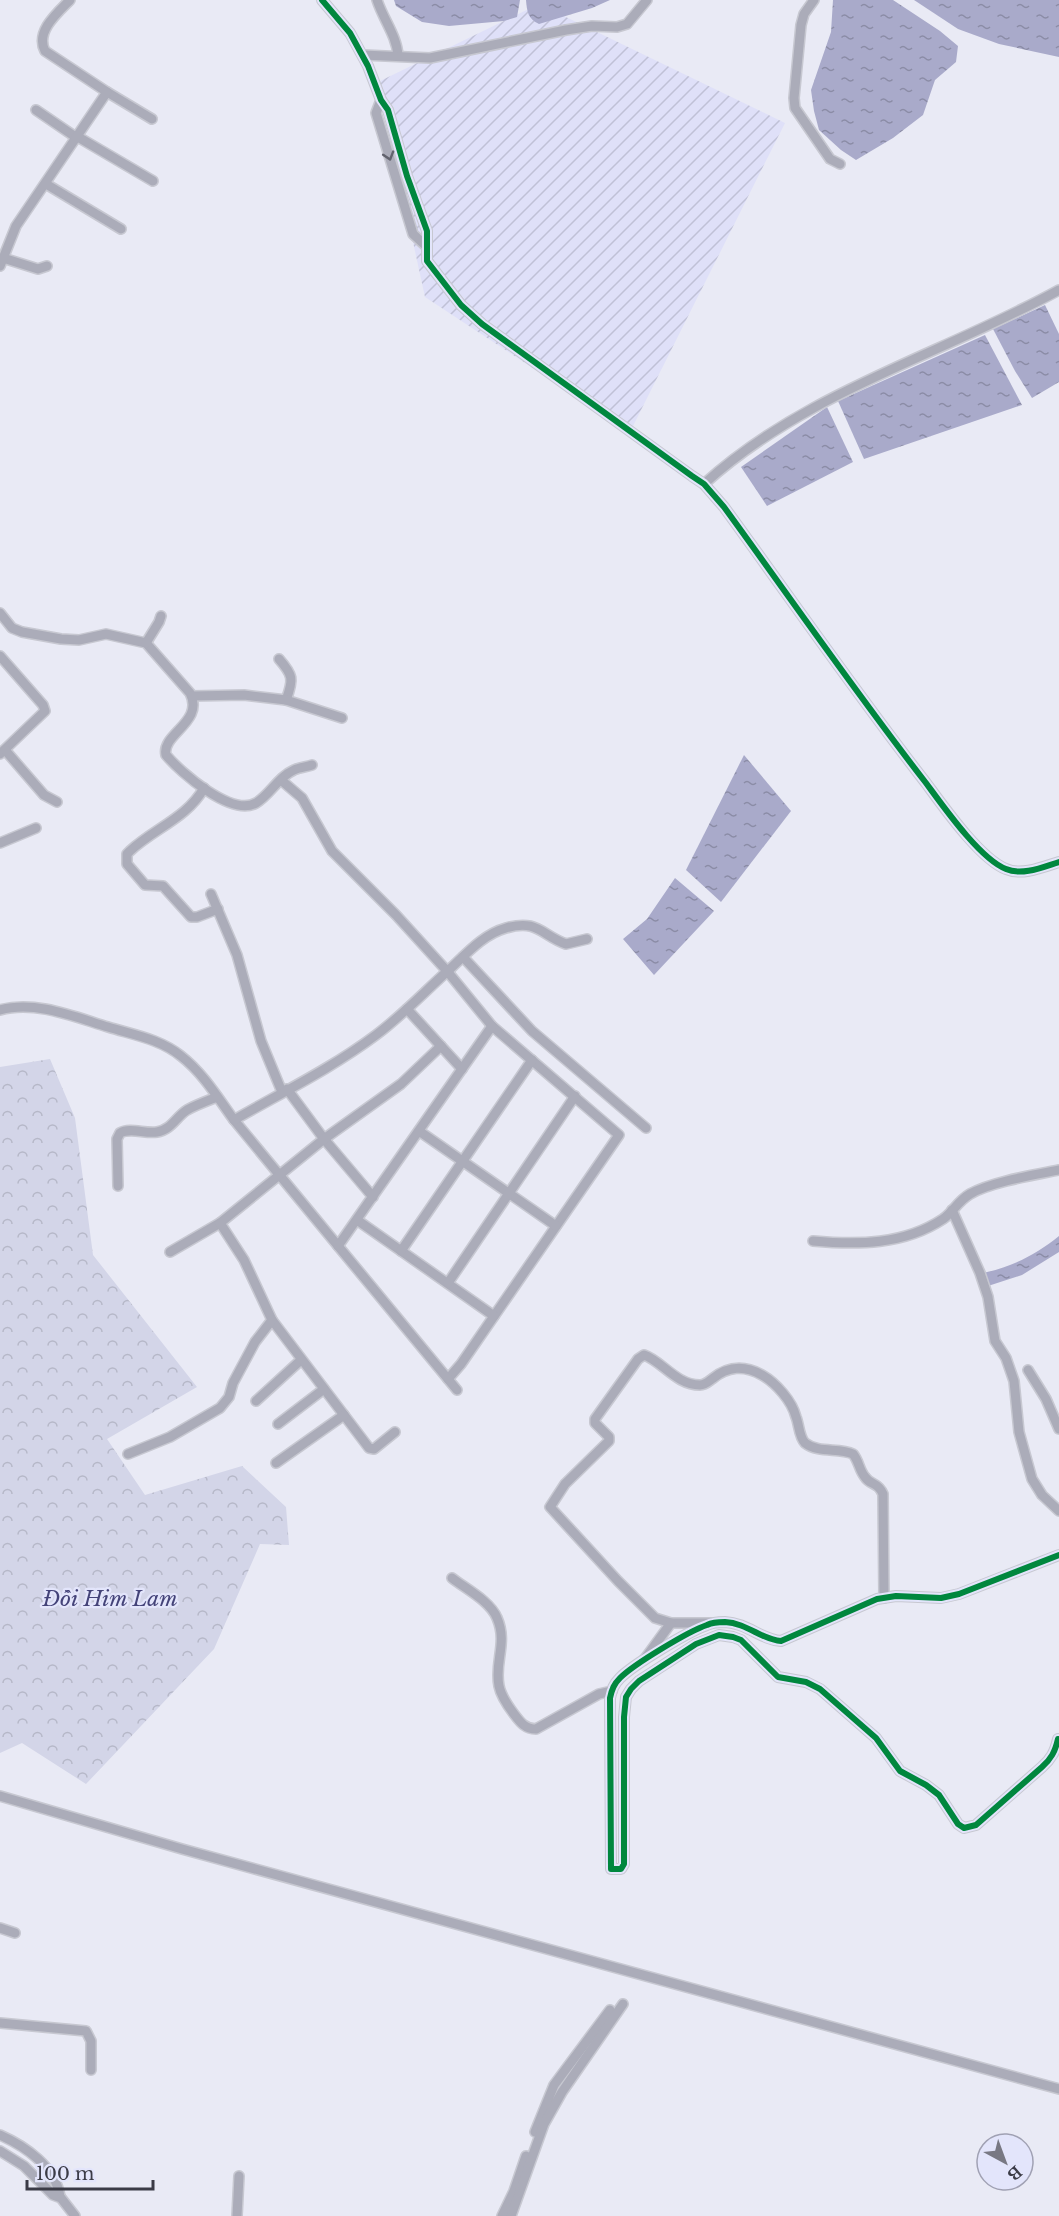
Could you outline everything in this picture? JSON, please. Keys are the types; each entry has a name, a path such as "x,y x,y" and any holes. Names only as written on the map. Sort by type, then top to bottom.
{"street":[{"path":"70,0 52,19 42,35 41,44 45,51 152,119"},
{"path":"322,0 350,33 363,56 381,100 376,113 413,234 426,246 427,261 461,305 482,324 704,484 724,507 905,757 972,840 998,865 1006,870 1024,872 1059,862"},
{"path":"377,0 397,46 398,56"},
{"path":"363,56 430,58 566,30 592,26 617,27 627,24 648,0"},
{"path":"814,0 804,14 801,25 795,108 830,159 840,164"},
{"path":"47,266 38,269 1,264 16,226 107,92"},
{"path":"36,110 153,181"},
{"path":"46,184 121,229"},
{"path":"704,484 724,466 771,432 843,392 983,328 1059,290"},
{"path":"0,613 12,628 22,632 79,640 106,634 146,643 192,696 193,705 189,717 169,742 165,752 171,761 204,788 229,804 247,807 258,802 281,780 297,769 312,765"},
{"path":"146,643 161,616"},
{"path":"0,656 43,705 45,711 2,752 44,795 57,802"},
{"path":"279,659 291,676 286,700"},
{"path":"192,696 244,695 286,700 342,718"},
{"path":"281,780 302,798 327,845 339,860 396,915 447,971 492,1026 619,1135 461,1364 448,1379"},
{"path":"204,788 188,810 130,851 127,854 127,864 145,885 164,887 191,917 218,909"},
{"path":"0,843 36,828"},
{"path":"212,894 237,955 261,1041 285,1090 373,1197"},
{"path":"234,1120 361,1046 407,1009 487,936 508,927 533,926 566,944 587,939"},
{"path":"463,957 532,1030 646,1128"},
{"path":"0,1010 21,1007 70,1015 158,1042 180,1055 189,1063 457,1390"},
{"path":"407,1009 462,1069"},
{"path":"338,1246 492,1026"},
{"path":"170,1252 220,1223 324,1139 380,1100 441,1047"},
{"path":"401,1251 532,1060"},
{"path":"448,1283 574,1096"},
{"path":"118,1186 117,1139 120,1133 126,1130 140,1133 160,1132 189,1109 217,1097"},
{"path":"419,1131 556,1226"},
{"path":"813,1240 847,1244 884,1241 940,1221 971,1193 1059,1170"},
{"path":"952,1210 980,1273 988,1297 995,1341 1006,1358 1014,1381 1019,1432 1032,1479 1042,1496 1059,1512"},
{"path":"357,1220 494,1316"},
{"path":"220,1223 244,1260 272,1320 371,1450 395,1432"},
{"path":"128,1454 176,1434 220,1408 229,1397 233,1383 255,1342 272,1320"},
{"path":"884,1598 884,1494 877,1484 865,1477 859,1461 853,1454 822,1449 805,1443 796,1414 788,1401 771,1381 746,1368 728,1368 700,1385 671,1374 644,1355 638,1359 595,1419 595,1423 609,1437 609,1441 565,1484 550,1507 659,1621 736,1623 754,1641 776,1676 816,1686 859,1721 883,1746 900,1771 934,1791 958,1824 964,1828 976,1825 1051,1759 1058,1739"},
{"path":"256,1401 302,1360"},
{"path":"1028,1370 1046,1399 1059,1429"},
{"path":"278,1424 324,1389"},
{"path":"276,1463 344,1415"},
{"path":"713,1623 698,1629 643,1662 619,1679 612,1691 610,1708 611,1869 617,1869 624,1864 624,1717 626,1697 639,1680 711,1637 724,1635 754,1641 787,1640 866,1603 896,1596 931,1599 959,1594 1059,1555"},
{"path":"452,1578 488,1605 497,1618 502,1644 498,1675 499,1687 518,1719 527,1728 542,1727 599,1694 612,1691"},
{"path":"643,1662 671,1623"},
{"path":"0,1796 182,1849 1059,2088"},
{"path":"0,1928 15,1933"},
{"path":"511,2216 544,2124 562,2092 623,2004"},
{"path":"502,2216 514,2191 551,2091 610,2010"},
{"path":"0,2023 86,2031 91,2041 91,2070"},
{"path":"0,2135 24,2147 41,2162 56,2182 60,2197 75,2216"},
{"path":"0,2151 24,2166 53,2194 60,2197"},
{"path":"237,2216 239,2176"}],"shaded area":[{"path":"539,4 785,123 630,432 425,297 378,82"}],"green space":[{"name":"Đồi Him Lam","path":"50,1059 75,1118 93,1255 197,1387 107,1439 145,1495 242,1466 286,1507 289,1545 260,1544 214,1649 86,1784 22,1743 0,1753 0,1067"}],"water":[{"path":"394,0 520,0 517,17 504,21 449,26 422,22 396,6"},
{"path":"526,0 610,0 592,8 539,24 529,15"},
{"path":"833,0 893,0 940,31 958,46 956,62 935,80 923,115 893,138 856,160 819,130 814,111 811,90 831,32"},
{"path":"914,0 1059,0 1059,57 999,44 958,29"},
{"path":"1045,305 1059,334 1059,382 1032,398 993,329"},
{"path":"985,335 1022,405 864,459 838,401"},
{"path":"827,407 853,462 767,506 741,467"},
{"path":"744,755 791,811 721,902 686,870"},
{"path":"675,878 714,911 654,975 623,939 647,919"},
{"path":"1059,1236 1059,1252 1022,1275 988,1286 983,1273 1024,1259"}],"cycle path":[{"path":"322,0 350,33 368,66 381,100 388,110 407,176 427,231 427,261 461,305 482,324 704,484 724,507 942,805 985,855 1006,869 1019,872 1059,862"},
{"path":"1058,1739 1056,1748 1045,1764 976,1825 964,1828 958,1824 939,1795 900,1771 876,1738 820,1689 806,1682 778,1677 741,1640 719,1635 696,1644 639,1681 626,1697 624,1864 621,1869 611,1869 610,1698 618,1680 627,1672 675,1641 712,1623 733,1623 767,1638 781,1641 877,1599 896,1596 941,1598 959,1594 1059,1555"}]}
